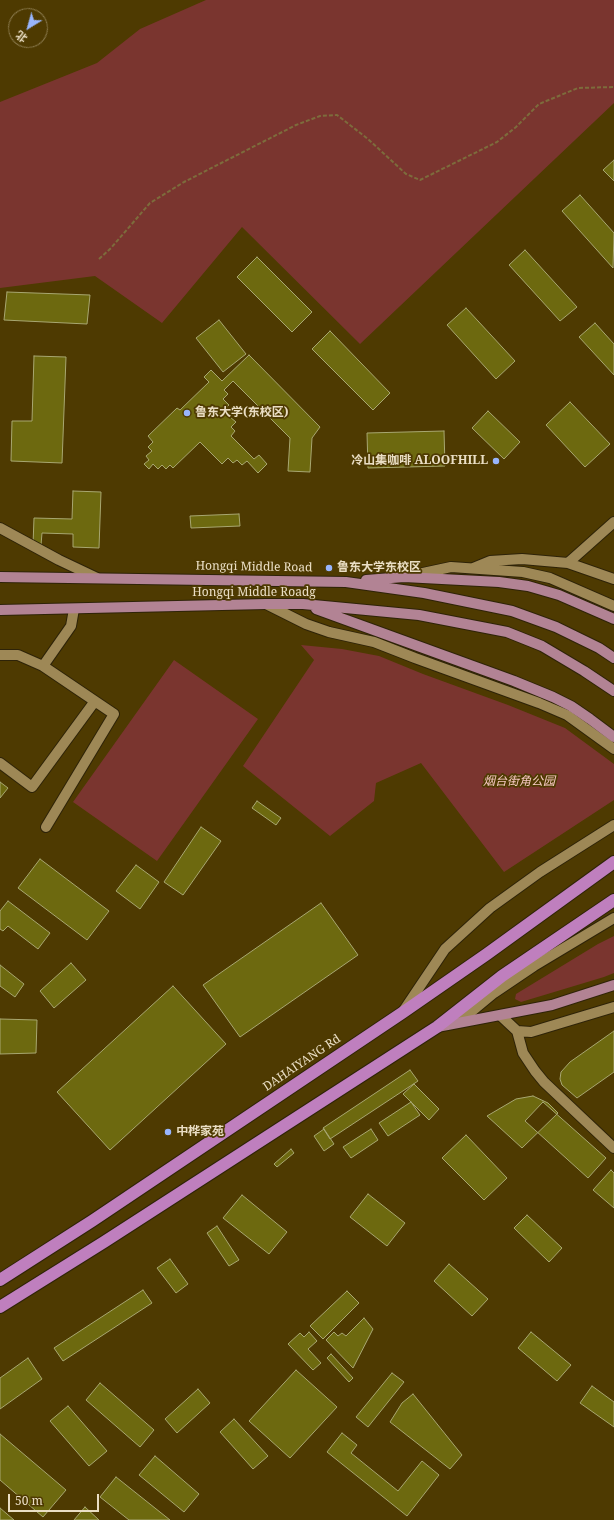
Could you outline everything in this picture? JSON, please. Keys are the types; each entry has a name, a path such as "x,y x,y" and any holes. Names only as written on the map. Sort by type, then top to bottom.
{"highway":[{"name":"DAHAIYANG Rd","path":"0,1280 92,1221 402,1013 487,954 614,862"},
{"path":"0,1308 437,1027 502,976 614,900"}],"main road":[{"name":"Hongqi Middle Road","path":"0,577 346,582 424,593 512,610 556,627 599,648 614,658"},
{"path":"346,582 404,577 499,582 528,586 559,595 614,620"},
{"path":"303,604 514,681 553,697 590,719 614,737"},
{"name":"Hongqi Middle Roadg","path":"0,610 303,604 419,615 507,632 542,646 614,691"},
{"path":"437,1027 459,1022 501,1016 552,1005 614,985"}],"lane":[{"path":"568,563 614,522"},
{"path":"0,528 59,560 97,578"},
{"path":"471,569 490,561 522,559 568,563 614,579"},
{"path":"404,577 451,567 523,572 550,578 614,606"},
{"path":"266,604 306,624 329,632 374,642 539,703 567,715 614,749"},
{"path":"44,666 71,626 74,608"},
{"path":"0,655 18,655 44,666 114,714 46,827"},
{"path":"0,763 32,787 96,701"},
{"path":"402,1013 445,949 490,908 540,872 614,825"},
{"path":"459,1022 494,993 528,970 614,918"},
{"path":"516,1031 531,1032 614,1007"},
{"path":"501,1016 516,1031 523,1053 544,1082 614,1148"}],"path":[{"path":"99,259 111,248 150,203 184,182 296,125 320,116 337,115 368,139 406,174 420,180 497,142 516,127 539,104 578,88 614,87"}],"green space":[{"path":"206,0 614,0 614,103 360,344 242,227 162,323 95,276 0,288 0,102 97,63 140,29"},
{"name":"烟台街角公园","path":"301,645 342,649 379,656 565,728 614,764 614,800 504,872 421,763 376,783 374,801 330,836 243,766 314,660"},
{"path":"174,660 258,719 157,861 73,802"},
{"path":"614,936 614,973 521,1002 515,999 516,994 598,944"}],"building":[{"path":"614,160 614,181 603,170"},
{"path":"580,195 614,233 613,268 562,211"},
{"path":"525,250 577,307 560,321 509,265"},
{"path":"257,257 312,312 292,332 237,277"},
{"path":"7,292 90,295 87,324 4,320"},
{"path":"466,308 515,361 496,379 447,325"},
{"path":"219,320 246,354 223,372 196,338"},
{"path":"595,323 614,344 614,375 579,337"},
{"path":"330,331 390,393 373,410 312,349"},
{"path":"249,355 320,427 312,438 310,472 288,471 290,438 233,381 224,390 228,394 223,399 229,405 227,407 234,414 230,417 236,422 231,427 235,431 231,436 254,459 259,455 267,464 258,473 247,461 242,465 237,460 233,463 228,458 222,464 200,442 173,468 170,465 166,469 162,465 158,469 153,464 149,469 144,464 149,460 146,456 152,451 148,447 153,442 148,436 177,408 180,410 209,382 204,377 211,370 222,381"},
{"path":"34,356 66,357 62,463 11,461 12,421 32,421"},
{"path":"570,402 610,444 585,467 546,425"},
{"path":"488,411 520,442 504,459 472,428"},
{"path":"444,431 445,466 368,468 367,433"},
{"path":"73,491 101,492 99,548 73,547 73,534 42,533 41,545 33,545 34,518 72,519"},
{"path":"239,514 240,526 191,528 190,516"},
{"path":"0,782 8,788 0,798"},
{"path":"257,801 281,818 276,825 252,808"},
{"path":"201,827 221,841 183,895 164,882"},
{"path":"40,859 109,911 87,940 18,888"},
{"path":"136,865 159,882 140,909 116,891"},
{"path":"8,901 50,933 38,949 8,926 3,931 0,929 0,911"},
{"path":"321,903 358,955 240,1037 203,985"},
{"path":"71,963 86,980 54,1008 40,991"},
{"path":"0,965 24,984 15,997 0,986"},
{"path":"173,986 226,1044 110,1150 57,1092"},
{"path":"0,1019 37,1020 36,1053 0,1054"},
{"path":"614,1031 614,1072 577,1098 562,1085 560,1079 561,1072 570,1062"},
{"path":"410,1070 418,1081 330,1139 323,1128"},
{"path":"414,1084 439,1109 429,1120 403,1094"},
{"path":"533,1096 548,1103 558,1113 522,1148 487,1116 516,1099"},
{"path":"411,1102 420,1115 388,1136 379,1123"},
{"path":"543,1102 606,1158 588,1178 525,1121"},
{"path":"324,1129 334,1144 324,1151 314,1136"},
{"path":"371,1129 378,1140 351,1158 343,1147"},
{"path":"466,1135 507,1178 484,1200 442,1158"},
{"path":"291,1149 294,1153 277,1167 274,1164"},
{"path":"611,1170 614,1173 614,1208 593,1190"},
{"path":"368,1194 405,1223 387,1246 350,1217"},
{"path":"242,1195 287,1232 269,1254 223,1218"},
{"path":"527,1215 562,1248 549,1262 514,1228"},
{"path":"217,1226 239,1260 229,1266 207,1233"},
{"path":"170,1259 188,1284 176,1293 157,1268"},
{"path":"449,1264 488,1299 472,1316 434,1281"},
{"path":"143,1290 152,1303 63,1361 54,1348"},
{"path":"347,1291 359,1303 323,1339 310,1326"},
{"path":"364,1318 373,1329 353,1368 326,1340 334,1332 338,1336 342,1333 346,1336"},
{"path":"309,1332 317,1341 308,1349 321,1363 313,1370 288,1344 300,1333 304,1337"},
{"path":"531,1332 571,1365 557,1381 518,1348"},
{"path":"331,1354 353,1378 349,1382 327,1358"},
{"path":"28,1358 42,1379 0,1409 0,1378"},
{"path":"296,1370 337,1407 290,1458 249,1421"},
{"path":"392,1373 404,1382 368,1427 356,1417"},
{"path":"100,1383 154,1430 140,1447 86,1400"},
{"path":"592,1386 614,1402 614,1427 580,1403"},
{"path":"198,1389 210,1403 177,1433 165,1419"},
{"path":"413,1394 462,1455 450,1469 390,1422 402,1403"},
{"path":"68,1406 107,1451 89,1466 50,1421"},
{"path":"234,1419 268,1456 253,1469 220,1432"},
{"path":"342,1433 357,1445 351,1453 398,1491 422,1461 439,1475 407,1516 327,1452"},
{"path":"0,1434 66,1490 43,1517 0,1480"},
{"path":"155,1456 199,1494 184,1512 139,1475"},
{"path":"116,1477 170,1520 129,1520 100,1497"},
{"path":"85,1507 99,1520 74,1520"},
{"path":"0,1508 14,1520 0,1520"}],"place":[{"name":"鲁东大学(东校区)","path":"187,413"},
{"name":"冷山集咖啡 ALOOFHILL","path":"496,461"},
{"name":"鲁东大学东校区","path":"329,568"},
{"name":"中桦家苑","path":"168,1132"}]}
